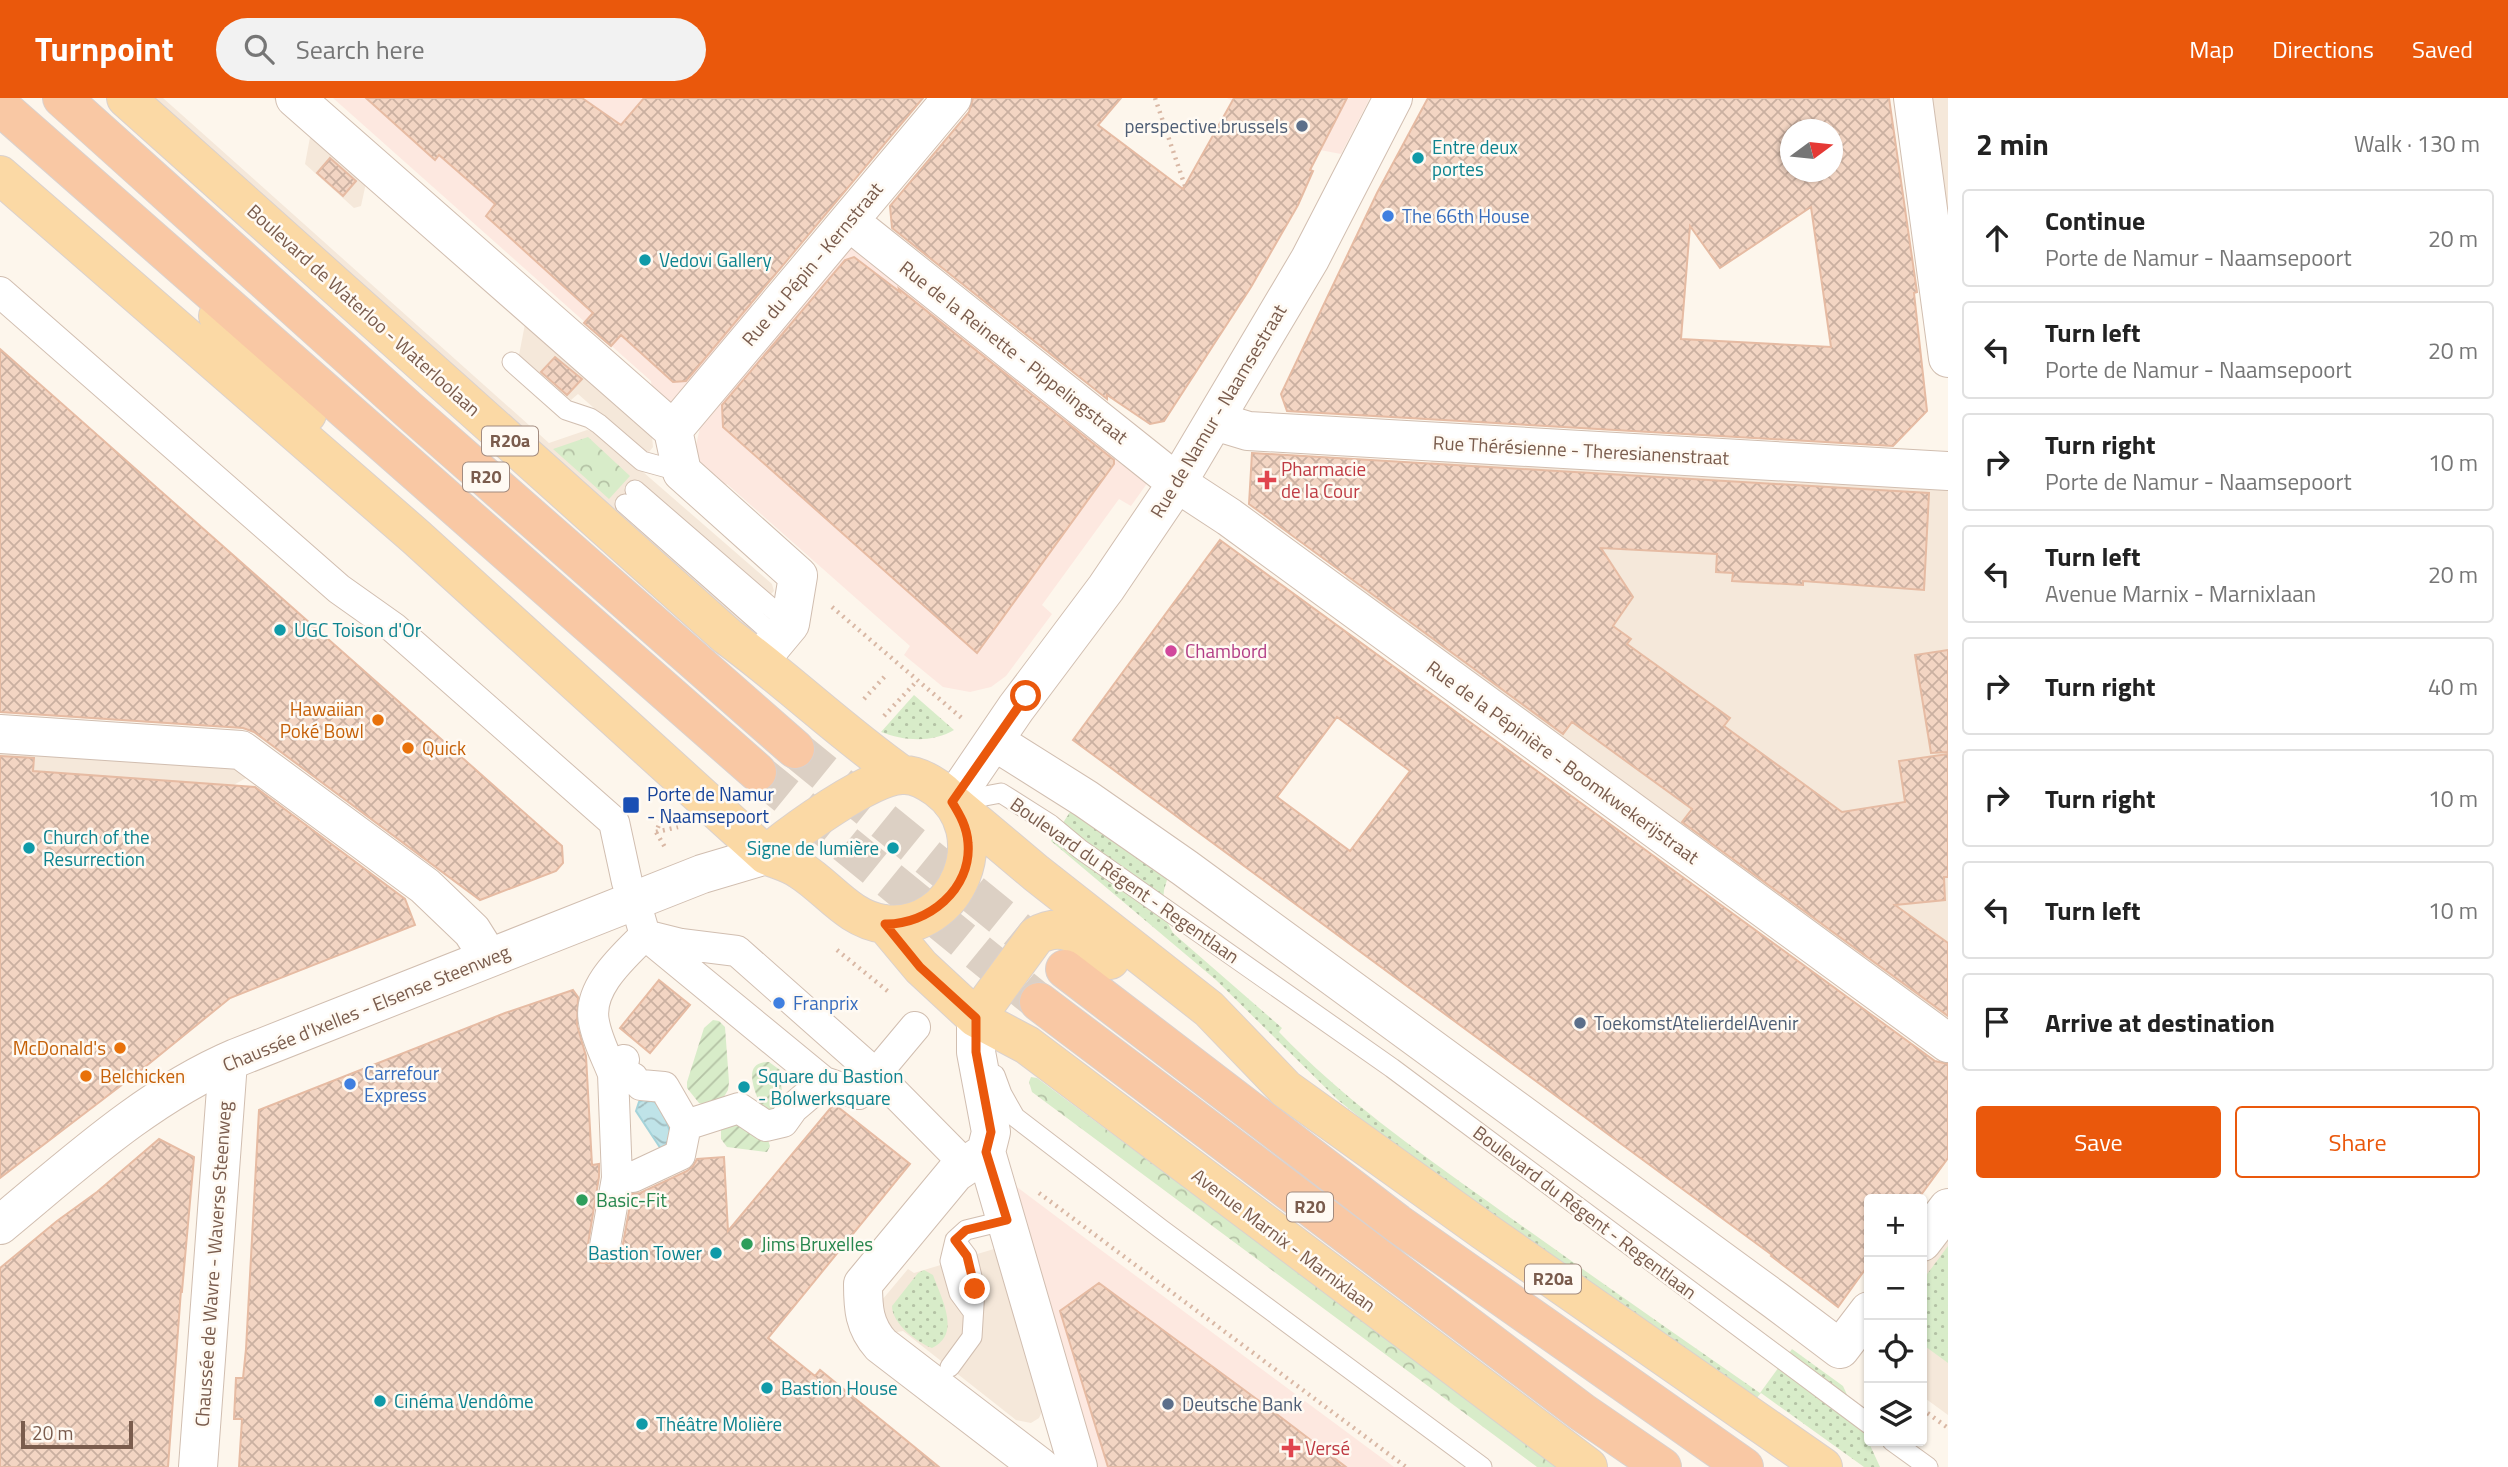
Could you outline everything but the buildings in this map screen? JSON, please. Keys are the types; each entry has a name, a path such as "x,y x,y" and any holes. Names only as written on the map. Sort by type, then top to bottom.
{"highway":[{"name":"R20","path":"62,98 409,410 795,749"},
{"name":"R20","path":"0,106 757,772"},
{"name":"R20","path":"1065,969 1397,1223 1744,1467"},
{"name":"R20","path":"1039,1002 1582,1412 1662,1467"}],"main road":[{"path":"102,98 179,203 334,285"},
{"name":"Boulevard de Waterloo - Waterloolaan","path":"126,98 727,636 776,641 859,744 902,775"},
{"path":"0,175 856,915 885,924 899,924 928,914 950,896 958,883 967,858 968,843 965,828 952,802 930,783 902,775 873,784 785,853"},
{"path":"149,239 416,537"},
{"name":"Boulevard du Régent - Regentlaan","path":"952,802 1036,873 1209,1009 1286,1089 1821,1466"},
{"name":"Avenue Marnix - Marnixlaan","path":"885,924 920,967 976,1018 1027,1045 1588,1467"},
{"path":"976,1018 1036,936 1048,929 1059,928 1076,934 1196,1026 1286,1089"},
{"path":"1484,1231 1602,1369 1821,1466"},
{"path":"1416,1339 1582,1412 1629,1467"}],"street":[{"path":"295,98 673,430 682,472 798,576 776,641"},
{"name":"Rue du Pépin - Kernstraat","path":"673,430 952,98"},
{"name":"Rue de Namur - Naamsestraat","path":"994,741 1106,588 1177,483 1310,258 1392,98"},
{"path":"1913,98 1948,358"},
{"name":"Rue de la Reinette - Pippelingstraat","path":"849,222 1177,483"},
{"path":"0,292 339,589 394,628 614,822 627,882"},
{"name":"Rue Thérésienne - Theresianenstraat","path":"1215,421 1248,431 1948,471"},
{"name":"Rue de la Pépinière - Boomkwekerijstraat","path":"1177,483 1229,517 1948,1043"},
{"path":"0,734 241,750 425,886 472,931 489,958"},
{"path":"952,802 994,741"},
{"name":"Boulevard du Régent - Regentlaan","path":"994,741 1086,799 1185,868 1840,1349 1864,1318"},
{"name":"Chaussée d'Ixelles - Elsense Steenweg","path":"0,1225 148,1107 228,1062 702,874 785,853"},
{"path":"605,1246 625,1178 628,1074 593,1021 591,991 610,959 643,927"},
{"path":"643,927 681,944 737,951 877,1075 967,1161 1007,1220 1078,1467"},
{"path":"643,927 819,1086 859,1094 915,1027"},
{"path":"976,1018 976,1052 991,1132 863,1284 866,1321 872,1335 881,1345 1040,1467"},
{"name":"Chaussée de Wavre - Waverse Steenweg","path":"198,1467 228,1062"},
{"path":"625,1178 680,1155 686,1125 664,1087 628,1074"},
{"path":"686,1125 739,1108 766,1126 783,1122 793,1108 819,1086"},
{"path":"1927,1235 1948,1208"}],"lane":[{"path":"512,362 566,410 599,424 642,461 682,472"},
{"path":"630,497 776,641"},
{"name":"Boulevard du Régent - Regentlaan","path":"952,802 1001,793 1050,824 1080,849 1392,1068 1864,1420"},
{"name":"Avenue Marnix - Marnixlaan","path":"976,1018 1002,1094 1015,1118 1482,1467"},
{"path":"950,1367 972,1337 975,1289 967,1256 955,1240 966,1230 1007,1220"},
{"path":"1899,1446 1928,1467"}],"path":[{"path":"1155,98 1185,186"},
{"path":"798,576 917,681 994,741"},
{"path":"862,701 887,674"},
{"path":"967,1161 1406,1467"},
{"path":"1927,1413 1948,1429"}],"shaded area":[{"path":"151,98 163,98 549,443 587,430 597,432 772,584 774,591 769,596 760,632 756,635 736,619"},
{"path":"273,98 283,98 651,425 653,447 649,452 643,451 578,394 571,400 519,355 525,324 366,183 361,206 354,208 305,164 311,132"},
{"path":"333,98 781,98 683,240 760,312 855,227 1158,468 1131,506 1119,499 1042,605 1052,614 1006,676 991,687 970,692 943,687 904,655 910,646 727,484 719,491 704,476 696,445 701,423 675,405 653,397 651,381"},
{"name":"perspective.brussels","path":"1227,98 1370,98 1341,154 1320,150"},
{"path":"1920,98 1948,98 1948,279"},
{"path":"1437,454 1948,484 1948,1021 1345,579"},
{"path":"0,716 63,722 240,730 272,753 257,772 0,915"},
{"path":"1009,1181 1105,1253 1394,1467 1094,1467"},
{"path":"1948,1225 1948,1415 1927,1400 1927,1253"},
{"path":"1004,1246 1043,1409 1039,1418 1031,1423 1016,1420 903,1331 892,1333 883,1327 882,1300 908,1269 914,1273"}],"green space":[{"path":"588,437 630,476 609,499 553,449"},
{"path":"914,695 954,730 927,739 899,737 881,732"},
{"path":"1074,806 1169,873 1162,912 1173,933 1282,1028 1279,1032 1354,1101 1462,1183 1760,1393 1792,1349 1843,1386 1864,1432 1864,1446 1870,1446 1880,1467 1864,1467 1761,1393 1755,1400 1379,1133 1338,1100 1216,980 1051,841"},
{"path":"713,1020 719,1021 725,1027 729,1082 722,1100 705,1105 699,1103 687,1088 687,1082 704,1028"},
{"path":"769,1062 780,1070 783,1105 765,1116 755,1092 752,1074 759,1063"},
{"path":"1031,1077 1037,1078 1561,1467 1537,1467 1032,1092 1029,1082"},
{"path":"732,1121 768,1140 770,1146 767,1152 727,1147 721,1139 721,1130"},
{"path":"1948,1246 1948,1363 1927,1348 1927,1274"},
{"path":"924,1270 933,1275 947,1315 946,1334 941,1342 932,1348 900,1325 892,1306 918,1273"}],"water":[{"path":"650,1097 661,1105 674,1144 661,1149 636,1111 639,1102"}],"tunnel":[{"path":"795,749 1065,969"},
{"path":"757,772 1039,1002"}],"place":[{"name":"perspective.brussels","path":"1302,126"},
{"name":"Entre deux portes","path":"1418,158"},
{"name":"The 66th House","path":"1388,216"},
{"name":"Vedovi Gallery","path":"645,260"},
{"name":"Pharmacie de la Cour","path":"1267,480"},
{"name":"UGC Toison d'Or","path":"280,630"},
{"name":"Chambord","path":"1171,651"},
{"name":"Hawaiian Poké Bowl","path":"378,720"},
{"name":"Quick","path":"408,748"},
{"name":"Porte de Namur - Naamsepoort","path":"631,805"},
{"name":"Church of the Resurrection","path":"29,848"},
{"name":"Signe de lumière","path":"893,848"},
{"name":"Franprix","path":"779,1003"},
{"name":"ToekomstAtelierdelAvenir","path":"1580,1023"},
{"name":"McDonald's","path":"120,1048"},
{"name":"Belchicken","path":"86,1076"},
{"name":"Carrefour Express","path":"350,1084"},
{"name":"Square du Bastion - Bolwerksquare","path":"744,1087"},
{"name":"Basic-Fit","path":"582,1200"},
{"name":"Jims Bruxelles","path":"747,1244"},
{"name":"Bastion Tower","path":"716,1253"},
{"name":"Bastion House","path":"767,1388"},
{"name":"Cinéma Vendôme","path":"380,1401"},
{"name":"Deutsche Bank","path":"1168,1404"},
{"name":"Théâtre Molière","path":"642,1424"},
{"name":"Versé","path":"1291,1448"}],"route":[{"path":"975,1289 967,1256 955,1240 966,1230 1007,1220 986,1152 991,1132 976,1052 976,1018 920,967 885,924 899,924 928,914 950,896 964,868 968,843 960,815 952,802 1026,696"}]}
